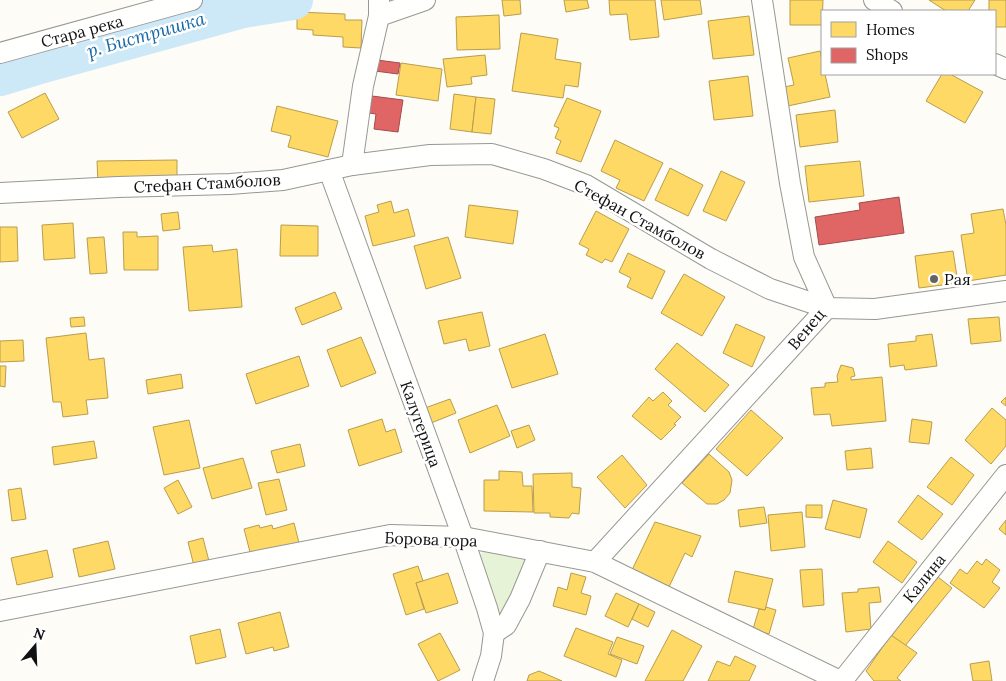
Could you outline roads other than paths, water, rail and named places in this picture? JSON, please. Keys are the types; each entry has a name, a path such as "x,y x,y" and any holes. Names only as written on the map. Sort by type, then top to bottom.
{"street":[{"name":"Стара река","path":"0,53 192,0"},
{"path":"352,165 363,86 379,10 425,0"},
{"name":"Венец","path":"595,562 827,308 804,257 790,183 762,0"},
{"path":"874,0 890,10"},
{"name":"Стефан Стамболов","path":"0,193 230,184 283,180 352,165 430,154 492,154 544,169 586,185 712,259 770,289 827,308 875,309 1006,291"},
{"name":"Калугерица","path":"329,170 463,537 487,608 494,633 491,656 483,681"},
{"name":"Калина","path":"841,681 1006,475"},
{"name":"Борова гора","path":"0,611 390,535 463,537 595,562 841,681"},
{"path":"494,633 506,625 520,599 540,551"}],"waterway":[{"name":"р. Бистришка","path":"0,76 243,8 293,0"}],"place":[{"name":"Рая","path":"934,279"}]}
